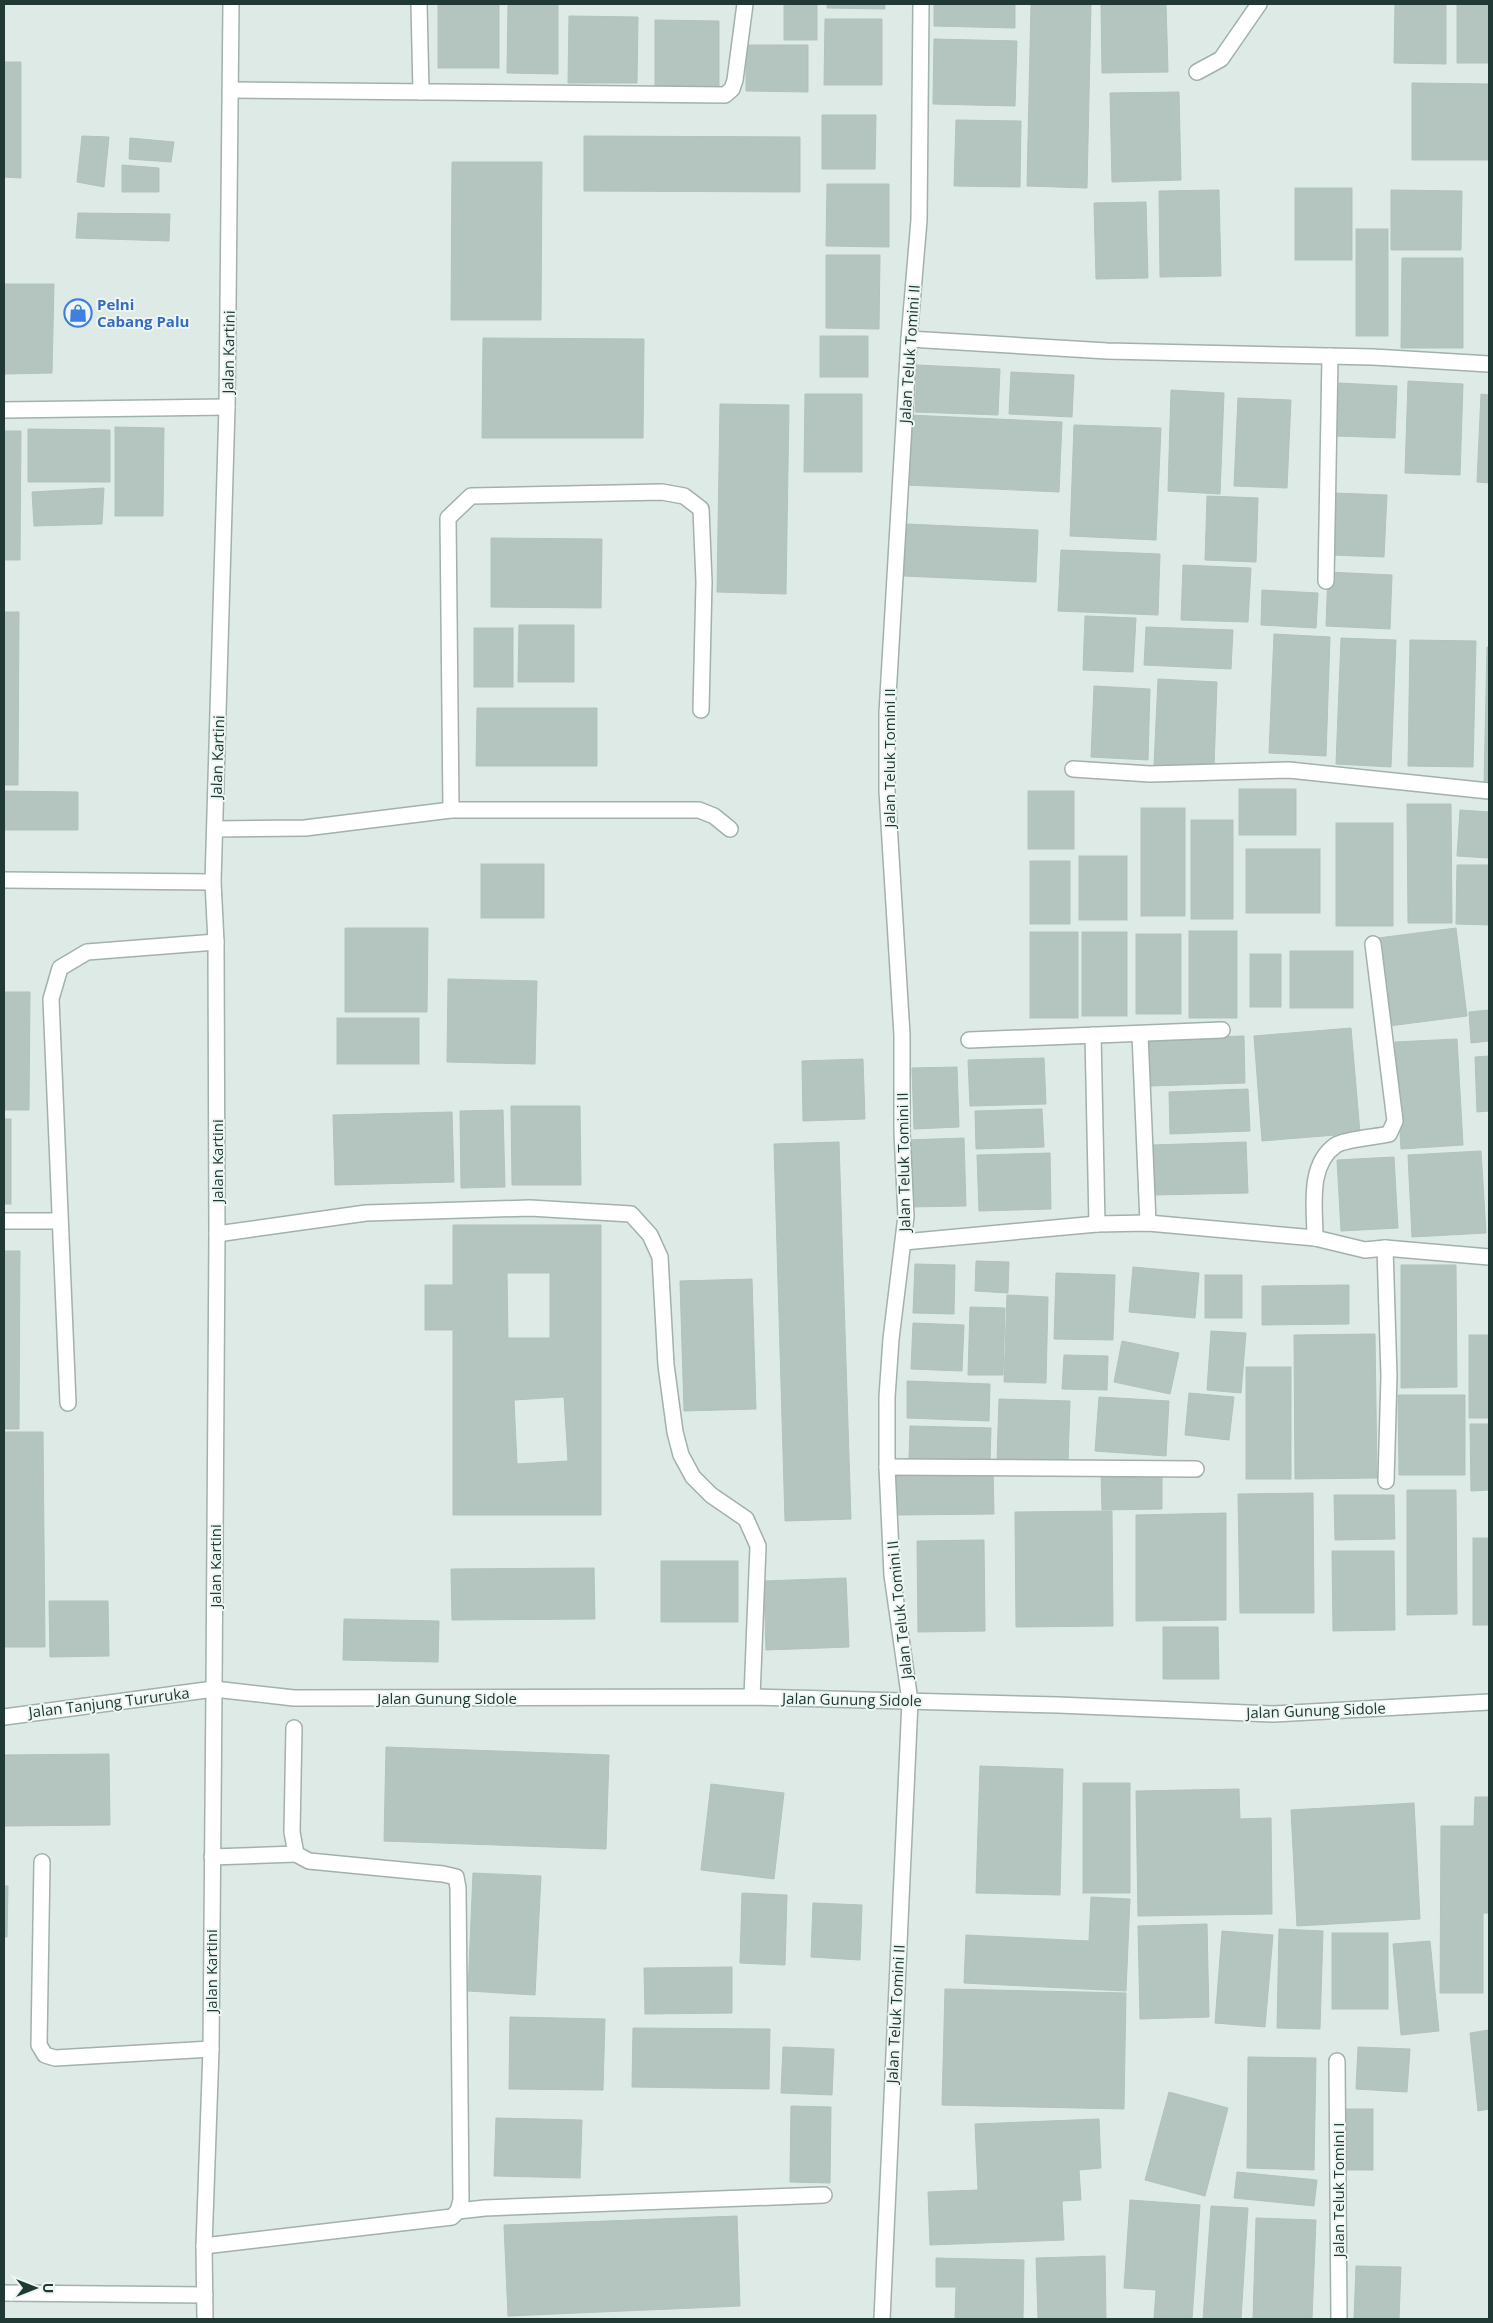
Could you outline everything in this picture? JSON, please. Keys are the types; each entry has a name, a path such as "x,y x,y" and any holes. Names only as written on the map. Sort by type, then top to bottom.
{"street":[{"name":"Jalan Kartini","path":"204,2319 204,2246 211,2049 214,1689 217,1234 214,882 227,407 231,4"},
{"path":"419,4 421,92"},
{"path":"231,90 725,95 732,89 735,80 746,4"},
{"name":"Jalan Teluk Tomini II","path":"882,2319 910,1701 892,1575 888,1467 887,1397 891,1339 906,1216 902,1132 902,1035 887,791 887,713 909,339 919,220 922,4"},
{"path":"1197,72 1221,59 1259,4"},
{"path":"909,339 1107,351 1330,356 1489,364"},
{"path":"1326,581 1330,356"},
{"path":"4,410 227,407"},
{"path":"451,810 448,518 471,496 662,492 684,496 701,509 704,582 701,710"},
{"path":"1074,769 1150,774 1289,770 1489,791"},
{"path":"215,829 306,828 451,810 699,810 714,816 730,829"},
{"path":"4,880 214,882"},
{"path":"68,1403 51,999 60,968 87,952 216,942"},
{"path":"1315,1238 1316,1174 1324,1158 1337,1144 1389,1134 1395,1122 1373,944"},
{"path":"969,1040 1222,1030"},
{"path":"1140,1034 1148,1224"},
{"path":"1093,1035 1097,1224"},
{"path":"217,1234 366,1213 530,1208 631,1214 650,1236 660,1257 666,1365 675,1432 681,1455 694,1477 711,1495 746,1519 758,1546 752,1697"},
{"path":"4,1220 60,1222"},
{"path":"904,1242 1097,1224 1148,1224 1315,1238 1365,1250 1385,1248 1489,1257"},
{"path":"1385,1248 1389,1376 1386,1481"},
{"path":"888,1467 1196,1469"},
{"name":"Jalan Gunung Sidole","path":"214,1689 294,1698 752,1697 1274,1714 1489,1702"},
{"name":"Jalan Tanjung Tururuka","path":"4,1717 214,1689"},
{"path":"294,1728 292,1832 296,1854"},
{"path":"204,2246 452,2217 458,2211 461,2200 458,1888 456,1877 443,1874 309,1861 296,1854 212,1857"},
{"path":"42,1862 39,2045 45,2055 55,2058 211,2049"},
{"name":"Jalan Teluk Tomini I","path":"1337,2060 1339,2319"},
{"path":"458,2211 824,2195"},
{"path":"4,2293 205,2295"}],"building":[{"path":"438,4 499,4 499,68 438,68"},
{"path":"508,4 558,4 558,74 507,73"},
{"path":"784,4 817,4 817,40 784,40"},
{"path":"827,4 885,4 885,9 827,8"},
{"path":"934,4 1015,4 1015,28 934,26"},
{"path":"1031,4 1091,4 1087,188 1027,186"},
{"path":"1166,4 1168,72 1102,73 1101,5"},
{"path":"1395,4 1446,4 1446,64 1394,63"},
{"path":"1457,4 1489,4 1489,63 1457,63"},
{"path":"569,16 638,17 637,83 568,83"},
{"path":"825,19 882,19 882,85 824,85"},
{"path":"655,20 719,21 719,90 655,90"},
{"path":"934,39 1017,41 1015,106 933,104"},
{"path":"746,45 808,45 808,92 746,91"},
{"path":"4,62 21,62 21,178 4,177"},
{"path":"1412,83 1489,84 1489,160 1412,160"},
{"path":"1179,92 1181,180 1112,182 1110,93"},
{"path":"822,115 876,115 875,169 822,169"},
{"path":"956,120 1021,121 1020,187 954,186"},
{"path":"82,136 109,137 104,187 77,182"},
{"path":"584,136 800,137 800,192 584,191"},
{"path":"130,138 174,142 171,162 129,159"},
{"path":"452,162 542,162 541,320 451,320"},
{"path":"122,165 159,168 159,192 122,192"},
{"path":"827,184 889,184 889,247 826,246"},
{"path":"1295,188 1352,188 1352,260 1295,260"},
{"path":"1219,190 1221,276 1160,277 1159,191"},
{"path":"1391,190 1462,191 1461,250 1391,250"},
{"path":"1146,202 1148,278 1096,279 1094,203"},
{"path":"78,213 170,214 169,241 76,238"},
{"path":"1356,229 1388,229 1388,336 1356,336"},
{"path":"826,255 880,255 879,329 826,328"},
{"path":"1402,258 1463,258 1463,348 1401,348"},
{"path":"4,284 54,284 52,373 4,374"},
{"path":"820,336 868,336 868,377 820,377"},
{"path":"483,338 644,339 643,438 482,438"},
{"path":"917,365 1000,369 998,415 915,412"},
{"path":"1011,372 1074,375 1072,417 1009,414"},
{"path":"1408,381 1463,384 1460,475 1405,473"},
{"path":"1339,383 1397,386 1395,438 1336,436"},
{"path":"1171,390 1224,393 1220,494 1168,491"},
{"path":"805,394 862,394 862,472 804,472"},
{"path":"1481,394 1489,395 1489,483 1477,482"},
{"path":"1238,398 1291,400 1287,488 1234,486"},
{"path":"720,404 789,405 786,594 717,592"},
{"path":"909,415 1062,422 1059,492 906,485"},
{"path":"1074,425 1161,428 1156,540 1070,536"},
{"path":"115,427 164,428 163,516 115,516"},
{"path":"28,429 110,430 110,482 28,482"},
{"path":"4,431 21,431 20,560 4,560"},
{"path":"104,488 102,524 34,526 32,492"},
{"path":"1334,493 1387,495 1384,557 1332,555"},
{"path":"1207,496 1258,498 1256,562 1205,560"},
{"path":"907,524 1038,530 1036,582 904,576"},
{"path":"491,538 602,539 601,608 491,607"},
{"path":"1061,550 1160,554 1158,615 1058,611"},
{"path":"1183,565 1251,568 1248,622 1181,620"},
{"path":"1328,572 1392,575 1390,629 1326,626"},
{"path":"1262,590 1318,593 1316,628 1261,625"},
{"path":"4,612 19,612 18,785 4,785"},
{"path":"1085,616 1136,618 1133,672 1083,670"},
{"path":"519,625 574,625 574,682 518,682"},
{"path":"1146,627 1233,630 1231,669 1144,665"},
{"path":"474,628 513,628 513,687 474,687"},
{"path":"1274,634 1330,637 1326,756 1269,753"},
{"path":"1341,638 1396,640 1391,767 1336,764"},
{"path":"1410,640 1476,641 1473,767 1408,766"},
{"path":"1487,647 1489,647 1489,786 1484,786"},
{"path":"1158,679 1217,682 1214,768 1154,766"},
{"path":"1094,686 1150,689 1148,760 1091,757"},
{"path":"477,708 597,708 597,766 476,766"},
{"path":"1239,789 1296,789 1296,835 1239,835"},
{"path":"4,791 78,792 78,830 4,830"},
{"path":"1028,791 1074,791 1074,849 1028,849"},
{"path":"1407,804 1451,804 1452,923 1408,923"},
{"path":"1141,808 1185,808 1185,916 1141,916"},
{"path":"1460,810 1489,812 1489,858 1457,856"},
{"path":"1191,820 1233,820 1233,919 1191,919"},
{"path":"1336,823 1393,823 1393,926 1336,926"},
{"path":"1246,849 1320,849 1320,913 1246,913"},
{"path":"1079,856 1127,856 1127,920 1079,920"},
{"path":"1030,861 1070,861 1070,924 1030,924"},
{"path":"481,864 544,864 544,918 481,918"},
{"path":"1457,865 1489,865 1489,925 1456,924"},
{"path":"345,928 428,928 427,1012 345,1012"},
{"path":"1456,928 1467,1016 1389,1026 1378,938"},
{"path":"1189,931 1237,931 1237,1018 1189,1018"},
{"path":"1030,932 1078,932 1078,1018 1030,1018"},
{"path":"1082,932 1127,932 1127,1016 1082,1016"},
{"path":"1136,934 1181,934 1181,1014 1136,1014"},
{"path":"1290,951 1353,951 1353,1008 1290,1008"},
{"path":"1250,954 1281,954 1281,1007 1250,1007"},
{"path":"448,979 537,981 535,1064 447,1062"},
{"path":"4,992 30,992 29,1110 4,1110"},
{"path":"1489,1010 1489,1041 1471,1043 1469,1012"},
{"path":"337,1018 419,1018 419,1064 337,1064"},
{"path":"1351,1028 1360,1133 1262,1141 1254,1036"},
{"path":"1244,1036 1245,1083 1150,1086 1148,1039"},
{"path":"1457,1039 1463,1145 1401,1149 1395,1042"},
{"path":"1489,1056 1489,1111 1477,1112 1475,1057"},
{"path":"1044,1058 1046,1104 970,1106 968,1060"},
{"path":"863,1059 865,1119 803,1121 802,1061"},
{"path":"957,1067 959,1127 914,1129 912,1068"},
{"path":"1248,1089 1250,1131 1170,1134 1169,1092"},
{"path":"511,1106 580,1106 581,1185 512,1185"},
{"path":"1042,1109 1044,1147 976,1149 975,1111"},
{"path":"503,1110 505,1187 461,1188 460,1111"},
{"path":"452,1112 454,1182 335,1185 333,1115"},
{"path":"4,1119 11,1119 11,1204 4,1204"},
{"path":"964,1138 966,1206 908,1207 906,1140"},
{"path":"839,1142 851,1519 785,1521 774,1144"},
{"path":"1246,1142 1248,1193 1154,1195 1152,1145"},
{"path":"1481,1151 1486,1233 1412,1237 1408,1155"},
{"path":"1050,1153 1051,1209 979,1211 977,1155"},
{"path":"1394,1157 1398,1228 1341,1231 1337,1160"},
{"path":"453,1225 601,1225 601,1515 453,1515 453,1330 425,1330 425,1285 453,1285","holes":["507,1273 550,1273 550,1338 508,1338","564,1397 568,1461 517,1464 514,1400"]},
{"path":"4,1251 20,1251 19,1429 4,1429"},
{"path":"976,1261 1009,1262 1008,1293 975,1291"},
{"path":"915,1264 955,1265 954,1314 913,1313"},
{"path":"1401,1265 1456,1265 1457,1387 1401,1388"},
{"path":"1133,1267 1199,1273 1195,1318 1129,1312"},
{"path":"1056,1273 1115,1275 1113,1340 1054,1339"},
{"path":"1205,1275 1242,1275 1242,1318 1205,1318"},
{"path":"752,1279 756,1409 684,1411 680,1281"},
{"path":"1349,1285 1349,1324 1262,1325 1262,1286"},
{"path":"1007,1295 1048,1297 1046,1383 1004,1382"},
{"path":"970,1307 1005,1308 1003,1375 968,1375"},
{"path":"913,1323 964,1325 962,1371 911,1369"},
{"path":"1211,1331 1246,1333 1241,1393 1207,1390"},
{"path":"1375,1334 1377,1478 1295,1479 1294,1335"},
{"path":"1469,1335 1489,1335 1489,1418 1469,1418"},
{"path":"1122,1341 1179,1353 1170,1394 1114,1382"},
{"path":"1064,1355 1108,1356 1107,1390 1062,1389"},
{"path":"1246,1367 1291,1367 1291,1479 1246,1479"},
{"path":"907,1381 990,1384 989,1421 907,1418"},
{"path":"1189,1393 1234,1397 1229,1440 1185,1435"},
{"path":"1398,1395 1465,1395 1465,1475 1399,1475"},
{"path":"1099,1397 1169,1401 1166,1456 1095,1451"},
{"path":"999,1399 1070,1401 1068,1463 997,1461"},
{"path":"1470,1424 1489,1424 1489,1490 1471,1491"},
{"path":"910,1426 991,1428 990,1462 909,1459"},
{"path":"4,1432 43,1432 45,1647 4,1647"},
{"path":"993,1469 994,1514 897,1515 896,1470"},
{"path":"1101,1473 1162,1473 1162,1509 1102,1510"},
{"path":"1407,1490 1456,1490 1457,1614 1407,1615"},
{"path":"1313,1493 1314,1613 1240,1613 1238,1494"},
{"path":"1334,1495 1394,1495 1395,1539 1335,1540"},
{"path":"1112,1511 1113,1626 1016,1627 1015,1512"},
{"path":"1226,1513 1226,1620 1136,1621 1136,1515"},
{"path":"1473,1538 1489,1538 1489,1625 1473,1625"},
{"path":"984,1540 985,1631 918,1632 917,1541"},
{"path":"1332,1551 1394,1551 1395,1630 1333,1631"},
{"path":"661,1561 738,1561 738,1622 661,1622"},
{"path":"594,1568 595,1619 452,1620 451,1569"},
{"path":"846,1578 849,1647 766,1650 764,1581"},
{"path":"49,1601 108,1601 109,1656 50,1657"},
{"path":"344,1619 439,1621 438,1662 343,1660"},
{"path":"1163,1627 1218,1627 1219,1679 1163,1679"},
{"path":"386,1747 609,1755 606,1849 384,1841"},
{"path":"109,1754 110,1825 4,1826 4,1755"},
{"path":"980,1766 1063,1769 1060,1895 976,1893"},
{"path":"1083,1783 1130,1783 1130,1893 1083,1893"},
{"path":"711,1784 784,1793 774,1879 701,1870"},
{"path":"1239,1789 1240,1819 1271,1818 1272,1914 1138,1916 1136,1791"},
{"path":"1475,1797 1489,1797 1489,1913 1483,1913 1483,1993 1440,1993 1441,1826 1474,1826"},
{"path":"1414,1803 1420,1919 1297,1926 1291,1810"},
{"path":"473,1873 541,1876 535,1995 468,1991"},
{"path":"4,1886 8,1886 7,1937 4,1937"},
{"path":"742,1893 787,1895 785,1965 740,1963"},
{"path":"1091,1897 1130,1899 1126,1991 964,1983 966,1935 1089,1941"},
{"path":"813,1903 862,1905 860,1960 811,1957"},
{"path":"1207,1924 1209,2017 1140,2019 1138,1926"},
{"path":"1279,1929 1323,1931 1320,2029 1277,2028"},
{"path":"1222,1931 1273,1935 1265,2027 1215,2023"},
{"path":"1332,1933 1388,1933 1388,2009 1332,2009"},
{"path":"1430,1941 1439,2031 1401,2035 1393,1944"},
{"path":"732,1967 732,2013 645,2014 644,1968"},
{"path":"945,1989 1126,1993 1124,2109 942,2105"},
{"path":"510,2017 605,2019 603,2090 509,2089"},
{"path":"633,2028 770,2029 769,2089 632,2087"},
{"path":"1489,2030 1489,2109 1478,2111 1470,2033"},
{"path":"783,2047 834,2049 832,2095 781,2093"},
{"path":"1358,2047 1410,2049 1407,2092 1356,2089"},
{"path":"1248,2057 1316,2058 1314,2170 1247,2168"},
{"path":"1169,2092 1228,2108 1205,2196 1145,2180"},
{"path":"791,2106 831,2107 830,2183 790,2182"},
{"path":"1346,2109 1373,2109 1373,2170 1346,2170"},
{"path":"496,2118 582,2120 580,2178 494,2176"},
{"path":"1099,2119 1101,2168 1079,2170 1081,2200 1062,2201 1064,2240 930,2245 928,2192 978,2190 975,2124"},
{"path":"1237,2172 1317,2180 1314,2206 1234,2198"},
{"path":"1130,2200 1200,2205 1192,2319 1154,2319 1156,2290 1124,2288"},
{"path":"1211,2206 1248,2208 1241,2319 1203,2319"},
{"path":"737,2216 740,2306 508,2316 504,2225"},
{"path":"1256,2218 1316,2220 1312,2319 1253,2319"},
{"path":"1105,2256 1106,2319 1038,2319 1036,2258"},
{"path":"936,2258 1024,2260 1023,2319 955,2319 956,2287 936,2287"},
{"path":"1356,2266 1401,2267 1399,2319 1354,2319"}],"place":[{"name":"Pelni Cabang Palu","path":"78,313"}]}
